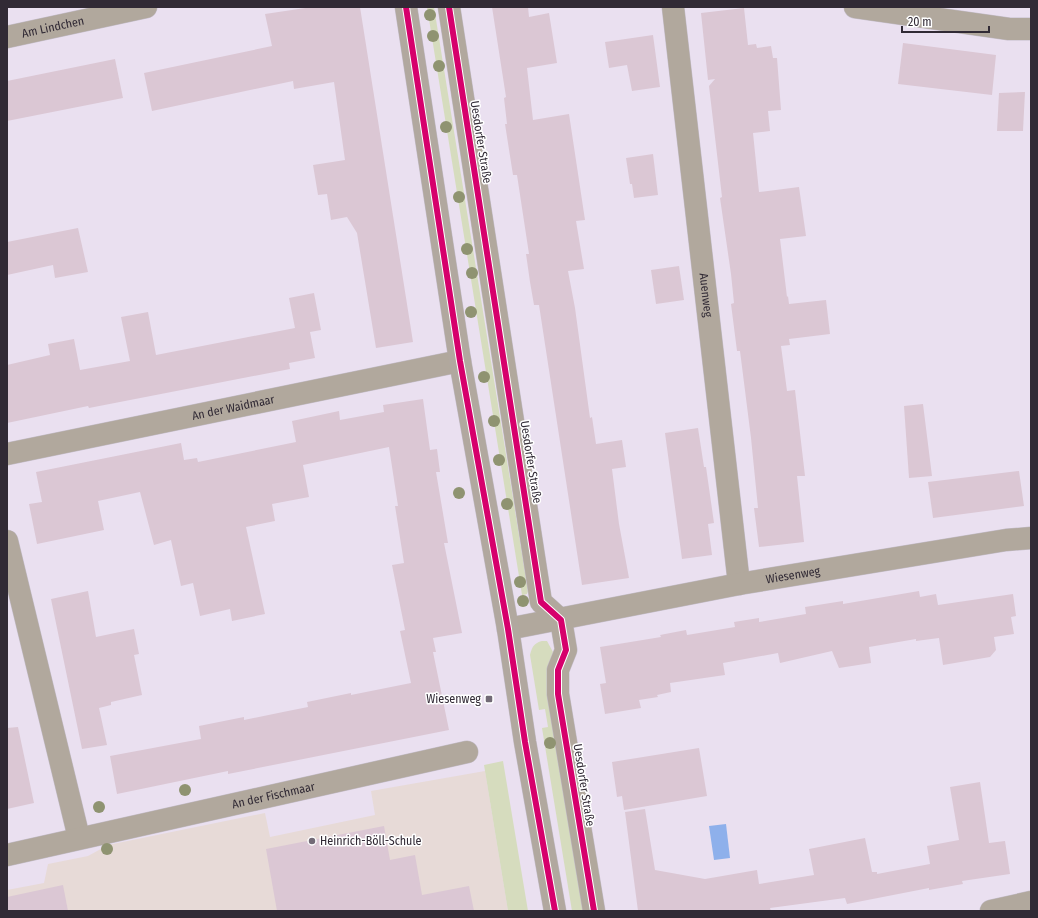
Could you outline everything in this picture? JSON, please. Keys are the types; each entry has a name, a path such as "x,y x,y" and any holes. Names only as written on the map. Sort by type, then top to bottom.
{"street":[{"name":"Am Lindchen","path":"7,37 146,7"},
{"path":"406,7 460,361 508,629 525,742 555,911"},
{"name":"Uesdorfer Straße","path":"449,7 541,602 561,620 566,650 558,670 558,694 594,911"},
{"name":"Auenweg","path":"672,7 739,584"},
{"path":"855,7 1009,29 1031,29"},
{"name":"An der Waidmaar","path":"7,454 460,361"},
{"name":"Wiesenweg","path":"508,629 561,620 739,584 998,541 1031,538"},
{"path":"7,541 79,838"},
{"name":"An der Fischmaar","path":"7,854 266,798 467,752"},
{"path":"991,911 1031,902"}],"shaded area":[{"name":"Heinrich-Böll-Schule","path":"485,771 508,911 7,911 7,890 44,883 48,864 88,856 108,845 265,813 270,837 375,815 371,791"}],"green space":[{"path":"427,7 434,7 528,591 527,594 523,595 522,595"},
{"path":"542,641 547,641 553,652 552,657 587,911 572,911 542,728 548,727 545,709 539,710 530,655 534,646"},
{"path":"503,761 528,911 508,911 484,765"}],"water":[{"path":"726,824 730,858 714,860 709,826"}],"building":[{"path":"312,7 360,7 413,342 376,348 357,233 347,217 331,220 327,194 318,195 313,165 345,160 334,82 294,89 293,81 152,111 144,73 272,46 265,14"},
{"path":"492,7 528,7 529,17 549,13 557,63 527,68 533,120 569,114 585,220 576,221 584,269 568,271 575,308 590,418 592,417 596,444 622,440 626,467 612,469 619,524 629,578 582,585 539,305 534,305 526,254 529,254 517,175 513,175 505,124 507,124 504,98 506,97"},
{"path":"744,8 748,45 756,44 757,48 771,46 773,58 777,58 781,110 768,111 770,131 753,133 759,192 799,187 806,236 780,239 787,297 788,296 789,304 826,300 830,334 789,339 790,345 781,346 787,391 795,390 805,476 797,476 804,542 759,547 754,508 758,508 751,438 740,351 737,351 731,304 734,303 720,198 722,197 709,86 715,79 708,80 701,13"},
{"path":"653,35 660,87 632,91 627,65 609,68 605,42"},
{"path":"903,43 996,55 992,95 898,84"},
{"path":"115,59 123,98 7,121 7,81"},
{"path":"1025,92 1023,131 997,131 999,93"},
{"path":"653,154 658,195 634,198 626,158"},
{"path":"78,228 88,272 55,278 53,265 7,275 7,242"},
{"path":"679,266 684,300 656,304 651,270"},
{"path":"314,293 321,330 310,332 315,358 289,363 290,369 89,408 88,406 7,423 7,365 50,355 48,344 74,339 80,370 130,361 121,317 148,312 156,355 295,328 289,298"},
{"path":"423,399 430,450 437,449 440,472 436,472 448,543 444,543 462,633 433,638 436,652 433,652 449,730 228,774 228,771 117,794 110,756 201,739 199,726 244,717 244,720 308,707 307,702 411,683 400,631 405,630 392,565 404,563 395,506 398,506 389,447 303,465 309,497 272,504 275,521 246,527 265,614 232,621 230,609 200,616 193,583 181,586 171,540 154,545 140,492 98,501 104,530 37,544 29,504 42,502 36,472 181,443 184,460 197,458 198,462 296,442 292,421 339,411 340,420 384,412 383,405"},
{"path":"923,404 932,476 909,478 904,406"},
{"path":"698,428 704,467 706,467 714,523 708,524 712,555 682,559 665,433"},
{"path":"1019,471 1024,506 933,518 928,482"},
{"path":"88,591 96,637 134,629 139,654 134,655 142,695 111,702 111,705 99,708 107,745 82,749 51,599"},
{"path":"919,591 920,597 936,594 938,605 1013,594 1016,616 1011,617 1014,634 994,637 996,650 990,657 943,665 939,638 916,641 916,639 869,647 871,663 839,668 832,651 780,663 778,653 723,663 725,675 670,683 671,692 657,695 658,697 639,700 641,708 605,714 600,684 606,683 600,647 661,637 660,635 686,630 687,635 735,627 734,622 759,618 759,622 806,614 805,607 843,601 843,604"},
{"path":"18,727 34,803 7,809 7,728"},
{"path":"699,748 707,796 624,810 622,796 617,797 612,762"},
{"path":"980,782 989,843 1005,841 1010,874 962,881 963,884 929,890 929,888 847,904 845,898 770,908 771,911 638,911 625,812 645,809 655,870 705,879 757,870 759,884 814,875 809,849 865,838 872,872 877,872 877,874 930,864 927,846 959,840 950,787"},
{"path":"384,826 390,860 415,855 422,895 469,886 474,911 277,911 266,849"},
{"path":"63,885 68,911 7,911 7,897"}],"cycle path":[{"path":"406,7 460,361 508,629 525,742 555,911"},
{"path":"449,7 541,602 561,620 566,650 558,670 558,694 594,911"}],"place":[{"name":"Wiesenweg","path":"489,699"},
{"name":"Heinrich-Böll-Schule","path":"312,841"}]}
